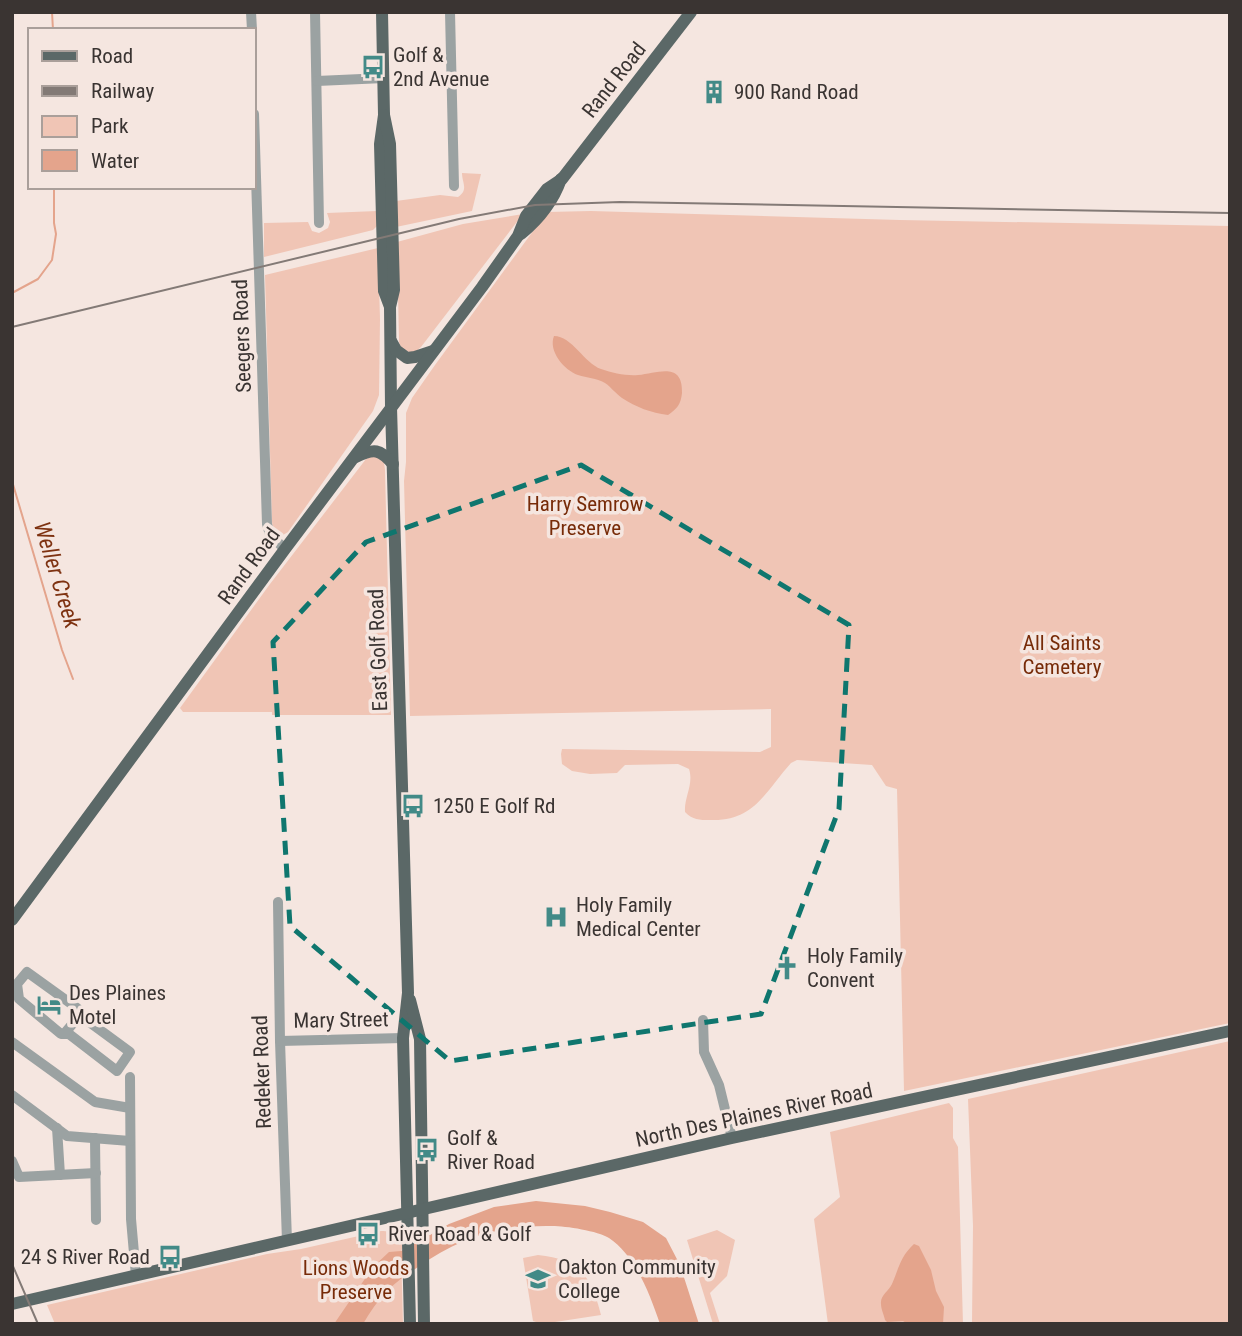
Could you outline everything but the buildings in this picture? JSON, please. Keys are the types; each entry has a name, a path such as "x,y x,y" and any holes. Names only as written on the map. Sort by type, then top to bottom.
{"main road":[{"name":"East Golf Road","path":"382,12 384,116 391,157 394,290 390,307 391,407 408,993 403,1038 410,1324"},
{"name":"Rand Road","path":"12,920 482,287 518,236 526,216 547,189 564,175 691,12"},
{"path":"390,341 396,350 407,358 434,351"},
{"path":"352,459 377,451 393,464"},
{"name":"East Golf Road","path":"408,993 420,1039 424,1324"},
{"name":"North Des Plaines River Road","path":"12,1304 732,1138 1230,1031"}],"street":[{"path":"314,12 319,223"},
{"path":"450,12 454,187"},
{"path":"317,81 384,78"},
{"name":"Seegers Road","path":"256,177 267,524 270,535 285,549"},
{"name":"Redeker Road","path":"278,902 287,1241"},
{"path":"27,972 80,1014 130,1052 117,1071 69,1034 61,1034 19,999 15,982 27,972"},
{"path":"64,1034 80,1014"},
{"path":"703,1020 704,1052 719,1085 732,1138"},
{"name":"Mary Street","path":"280,1041 403,1038"},
{"path":"12,1042 95,1102 130,1108"},
{"path":"130,1077 131,1219 136,1276"},
{"path":"12,1095 67,1136 130,1141"},
{"path":"57,1129 60,1175"},
{"path":"95,1138 96,1220"},
{"path":"12,1161 19,1177 96,1173"}],"highlighted area":[{"path":"581,465 849,625 839,809 761,1014 450,1061 290,926 273,642 366,542"}],"green space":[{"path":"462,173 481,174 472,211 396,227 396,201 440,195 458,197 464,189"},
{"path":"377,211 377,226 373,230 264,257 264,223 308,222 312,231 319,233 328,228 330,222 327,213"},
{"path":"547,212 1230,226 1230,1023 904,1091 897,789 886,786 872,765 797,760 791,763 766,794 748,810 725,819 699,820 685,812 689,769 678,764 625,765 617,773 590,774 572,771 562,764 562,749 760,752 771,747 771,709 410,716 404,481 406,413 412,398 435,365"},
{"path":"523,214 421,347 413,354 401,348 397,242 463,224"},
{"path":"378,248 379,395 373,411 288,532 277,534 272,522 265,275"},
{"path":"374,455 384,462 385,470 391,715 183,712 180,708 270,584 366,459"},
{"path":"1230,1041 1230,1324 972,1324 973,1226 968,1099"},
{"path":"949,1103 953,1108 953,1138 958,1147 963,1324 828,1324 814,1219 840,1197 830,1132"},
{"path":"717,1230 735,1240 727,1276 710,1293 720,1324 713,1324 687,1240"},
{"name":"Lions Woods Preserve","path":"381,1231 396,1234 402,1243 403,1324 55,1324 47,1305 267,1254"},
{"path":"538,1255 564,1261 582,1272 593,1290 601,1315 542,1324 533,1321 523,1258"}],"water":[{"path":"554,336 567,340 595,366 606,370 629,375 661,371 674,373 681,383 680,403 668,415 650,411 622,398 605,383 573,373 555,354"},
{"path":"536,1201 585,1206 610,1212 643,1222 666,1238 680,1265 699,1324 660,1324 634,1265 609,1238 573,1228 533,1226 482,1235 449,1248 388,1290 363,1324 334,1324 373,1267 389,1252 401,1251 449,1224 494,1207"},
{"path":"914,1244 919,1246 931,1270 936,1291 944,1307 943,1324 908,1324 885,1320 882,1298 892,1284 903,1258"}],"waterway":[{"name":"Weller Creek","path":"52,12 53,28"},
{"name":"Weller Creek","path":"12,293 38,279 52,260 56,234 54,189"},
{"name":"Weller Creek","path":"12,481 73,679"}],"railway":[{"path":"12,327 459,219 535,205 620,202 1230,213"},
{"path":"12,1264 38,1324"}],"place":[{"name":"Golf & 2nd Avenue","path":"373,67"},
{"name":"900 Rand Road","path":"714,92"},
{"name":"1250 E Golf Rd","path":"413,806"},
{"name":"Holy Family Medical Center","path":"556,917"},
{"name":"Holy Family Convent","path":"787,968"},
{"name":"Des Plaines Motel","path":"49,1005"},
{"name":"Golf & River Road","path":"427,1150"},
{"name":"River Road & Golf","path":"368,1234"},
{"name":"24 S River Road","path":"170,1257"},
{"name":"Oakton Community College","path":"538,1279"}],"park label":[{"name":"Harry Semrow Preserve","path":"585,516"},
{"name":"All Saints Cemetery","path":"1062,655"}]}
